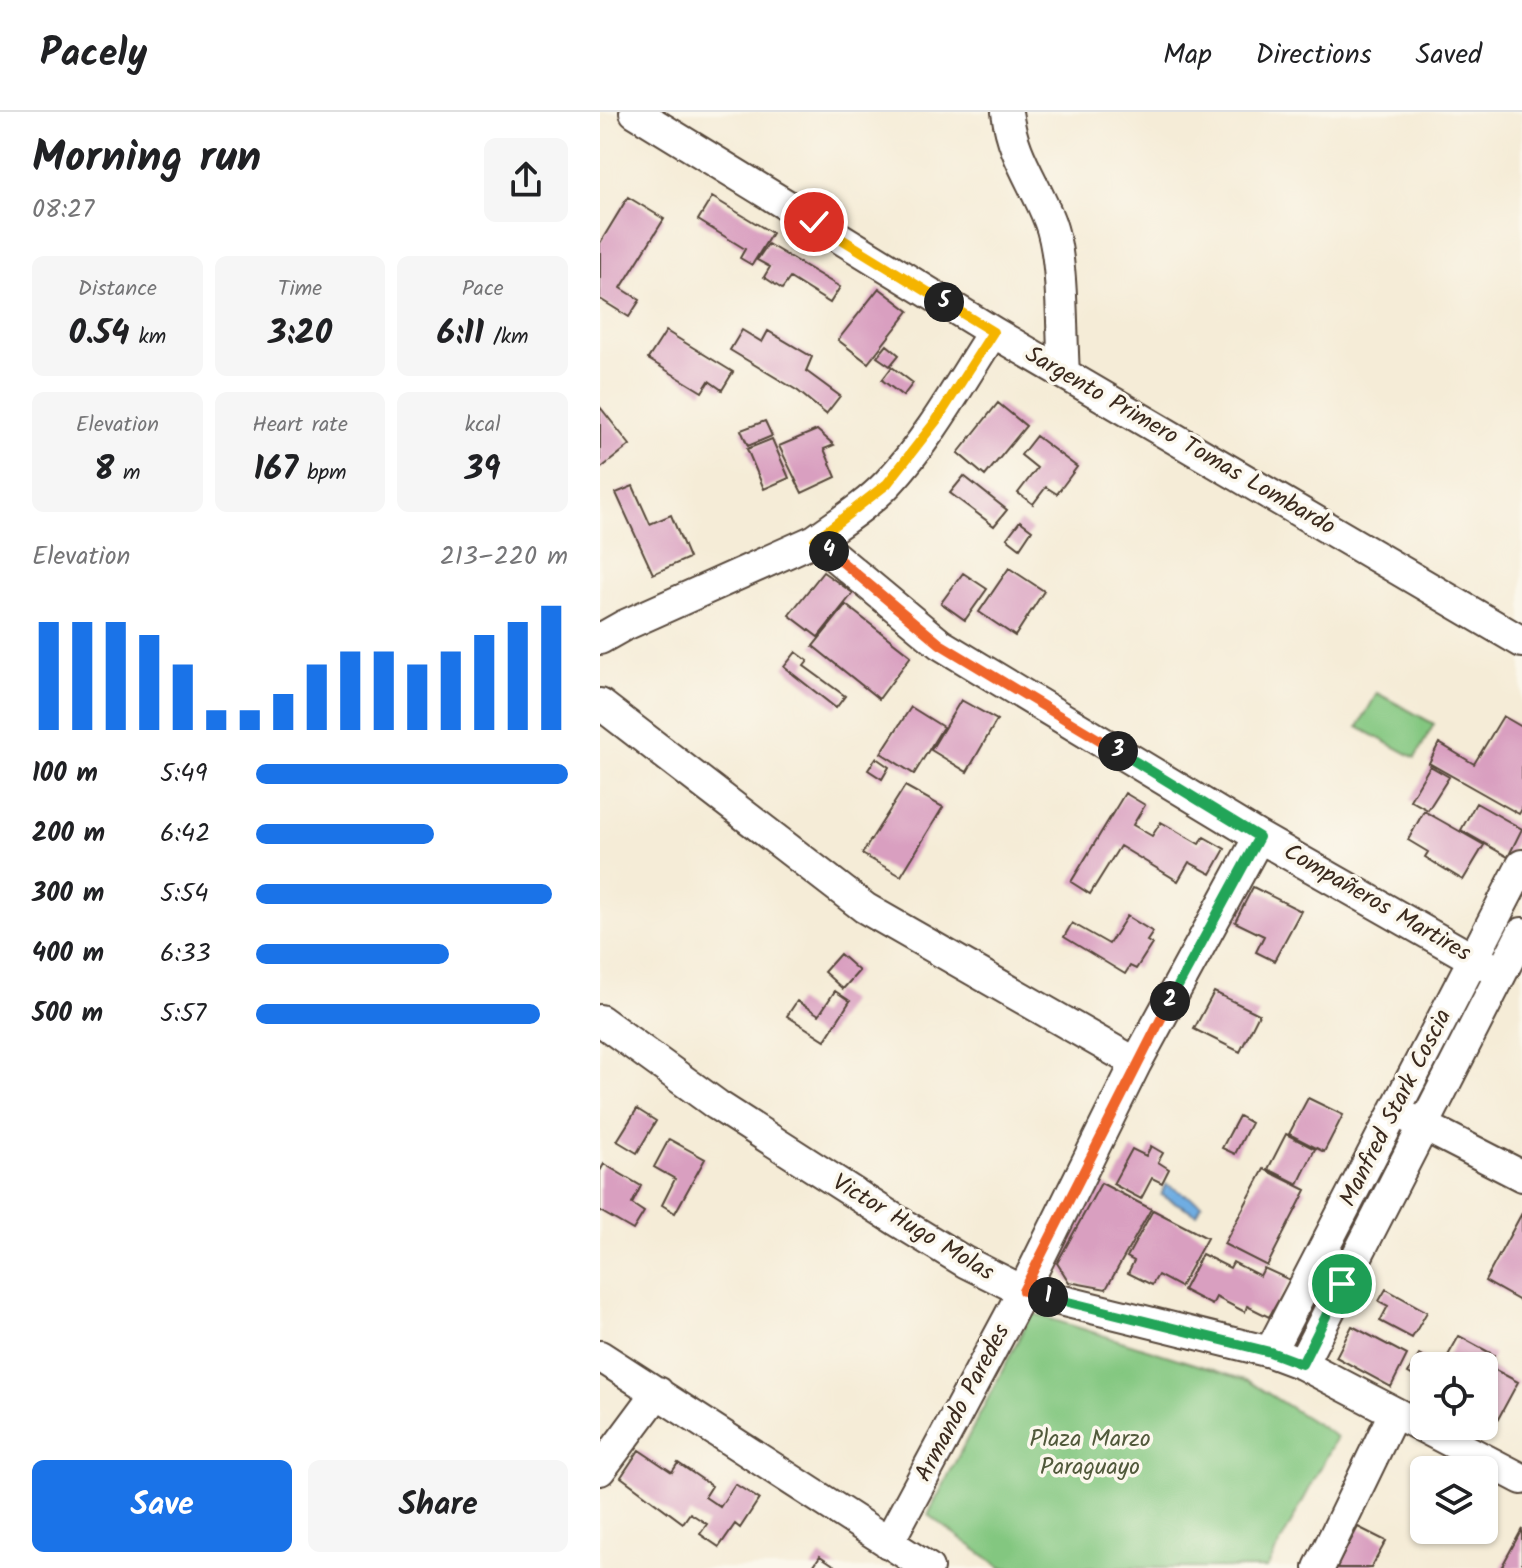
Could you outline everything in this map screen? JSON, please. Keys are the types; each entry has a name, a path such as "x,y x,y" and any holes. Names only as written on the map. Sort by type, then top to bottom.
{"street":[{"name":"Sargento Primero Tomas Lombardo","path":"635,112 993,332 1522,642"},
{"path":"1007,112 1019,161 1050,221 1055,242 1064,373"},
{"path":"600,639 815,540 887,484 936,421 993,332"},
{"name":"Compañeros Martires","path":"815,540 940,644 1259,837 1473,959 1502,972"},
{"path":"600,704 865,908 1136,1063"},
{"name":"Armando Paredes","path":"888,1543 1023,1291 1136,1063 1259,837"},
{"name":"Manfred Stark Coscia","path":"1270,1352 1522,865"},
{"name":"Manfred Stark Coscia","path":"1302,1364 1522,933"},
{"name":"Victor Hugo Molas","path":"600,1020 717,1105 883,1212 965,1262 1023,1291 1270,1352 1302,1364 1522,1479"},
{"path":"1394,1110 1522,1176"},
{"path":"600,1356 928,1568"},
{"path":"600,1470 658,1392"},
{"path":"1319,1568 1394,1413"}],"green space":[{"path":"1377,693 1434,724 1415,758 1358,727"},
{"path":"1392,1147 1395,1149 1303,1330 1297,1330"},
{"name":"Plaza Marzo Paraguayo","path":"1032,1313 1248,1381 1337,1437 1267,1568 1002,1568 928,1515"}],"water":[{"path":"1166,1184 1202,1204 1197,1214 1161,1195"}],"building":[{"path":"628,197 664,219 621,288 640,300 629,317 600,299 600,243"},
{"path":"712,197 772,233 752,265 740,258 745,249 698,220"},
{"path":"768,244 840,287 830,303 790,278 782,289 764,277 770,267 757,260"},
{"path":"879,288 909,311 868,363 838,340"},
{"path":"742,330 762,342 768,331 812,357 806,371 840,396 826,414 798,391 730,350"},
{"path":"666,331 733,372 722,390 709,381 702,392 648,359"},
{"path":"887,345 899,355 890,366 877,357"},
{"path":"892,367 913,383 903,396 882,380"},
{"path":"998,403 1026,426 985,476 958,453"},
{"path":"600,407 630,445 600,469"},
{"path":"765,421 772,436 748,446 741,430"},
{"path":"817,430 834,445 824,449 836,477 802,493 779,446"},
{"path":"1036,436 1077,467 1057,494 1046,487 1033,504 1018,493 1037,468 1021,455"},
{"path":"772,439 789,478 764,489 747,449"},
{"path":"964,476 1007,510 994,526 950,493"},
{"path":"633,486 650,524 671,515 689,558 653,574 616,493"},
{"path":"1020,521 1032,530 1020,548 1007,538"},
{"path":"1009,568 1044,591 1015,636 979,612"},
{"path":"823,572 853,593 818,637 789,615"},
{"path":"963,573 987,589 965,620 941,603"},
{"path":"846,605 911,656 879,699 813,646"},
{"path":"796,652 808,661 804,666 845,696 836,708 784,667"},
{"path":"961,700 997,720 967,772 931,750"},
{"path":"911,707 943,727 914,774 881,753"},
{"path":"1503,716 1522,727 1522,809 1519,814 1429,763 1439,743 1474,764"},
{"path":"876,758 889,767 882,779 868,770"},
{"path":"1430,766 1449,777 1428,810 1410,800"},
{"path":"905,786 943,807 901,876 862,854"},
{"path":"1125,793 1145,805 1133,825 1152,836 1161,822 1199,844 1204,837 1225,849 1211,874 1189,862 1178,881 1120,846 1090,894 1071,882"},
{"path":"1476,803 1522,829 1508,857 1461,830"},
{"path":"1424,811 1484,845 1463,880 1425,857 1428,852 1408,840"},
{"path":"1253,887 1301,911 1274,961 1256,952 1264,936 1235,922"},
{"path":"1127,916 1153,932 1147,941 1152,944 1136,969 1130,966 1125,974 1064,937 1072,923 1109,944"},
{"path":"840,954 859,971 843,989 824,972"},
{"path":"835,991 850,1001 825,1040 787,1016 797,1001 819,1015"},
{"path":"1214,992 1259,1014 1240,1052 1194,1029"},
{"path":"1308,1098 1343,1115 1324,1152 1289,1134"},
{"path":"637,1109 656,1121 637,1153 617,1141"},
{"path":"1239,1116 1251,1123 1235,1154 1222,1148"},
{"path":"1286,1134 1315,1149 1298,1184 1268,1169"},
{"path":"669,1139 705,1159 675,1213 662,1205 675,1179 654,1167"},
{"path":"1151,1146 1163,1153 1158,1162 1169,1169 1162,1183 1152,1178 1141,1199 1113,1184 1132,1149 1146,1156"},
{"path":"604,1164 641,1186 632,1204 644,1212 633,1230 600,1211 600,1171"},
{"path":"1264,1169 1306,1190 1267,1266 1224,1244"},
{"path":"1101,1183 1151,1209 1106,1289 1069,1282 1057,1263"},
{"path":"1153,1210 1207,1238 1180,1287 1158,1275 1152,1285 1128,1273 1134,1261 1127,1257"},
{"path":"1522,1213 1522,1302 1485,1281"},
{"path":"1202,1254 1230,1268 1233,1262 1260,1276 1264,1268 1290,1280 1269,1317 1247,1306 1245,1312 1216,1297 1212,1305 1183,1290"},
{"path":"1386,1289 1427,1312 1412,1338 1380,1321 1388,1306 1379,1301"},
{"path":"1352,1326 1407,1355 1391,1387 1336,1357"},
{"path":"1459,1336 1488,1352 1450,1352"},
{"path":"1498,1371 1518,1382 1498,1419"},
{"path":"639,1450 672,1472 678,1463 712,1486 705,1497 720,1507 735,1484 759,1499 740,1528 735,1524 719,1547 700,1534 707,1524 690,1513 683,1523 621,1477"},
{"path":"1358,1527 1386,1541 1371,1568 1336,1568"},
{"path":"1522,1529 1522,1568 1501,1568"},
{"path":"820,1556 838,1568 812,1568"}],"route":[{"path":"814,222 993,332 936,421 887,484 815,540 940,644 1259,837 1136,1063 1023,1291 1270,1352 1302,1364 1342,1284"}]}
